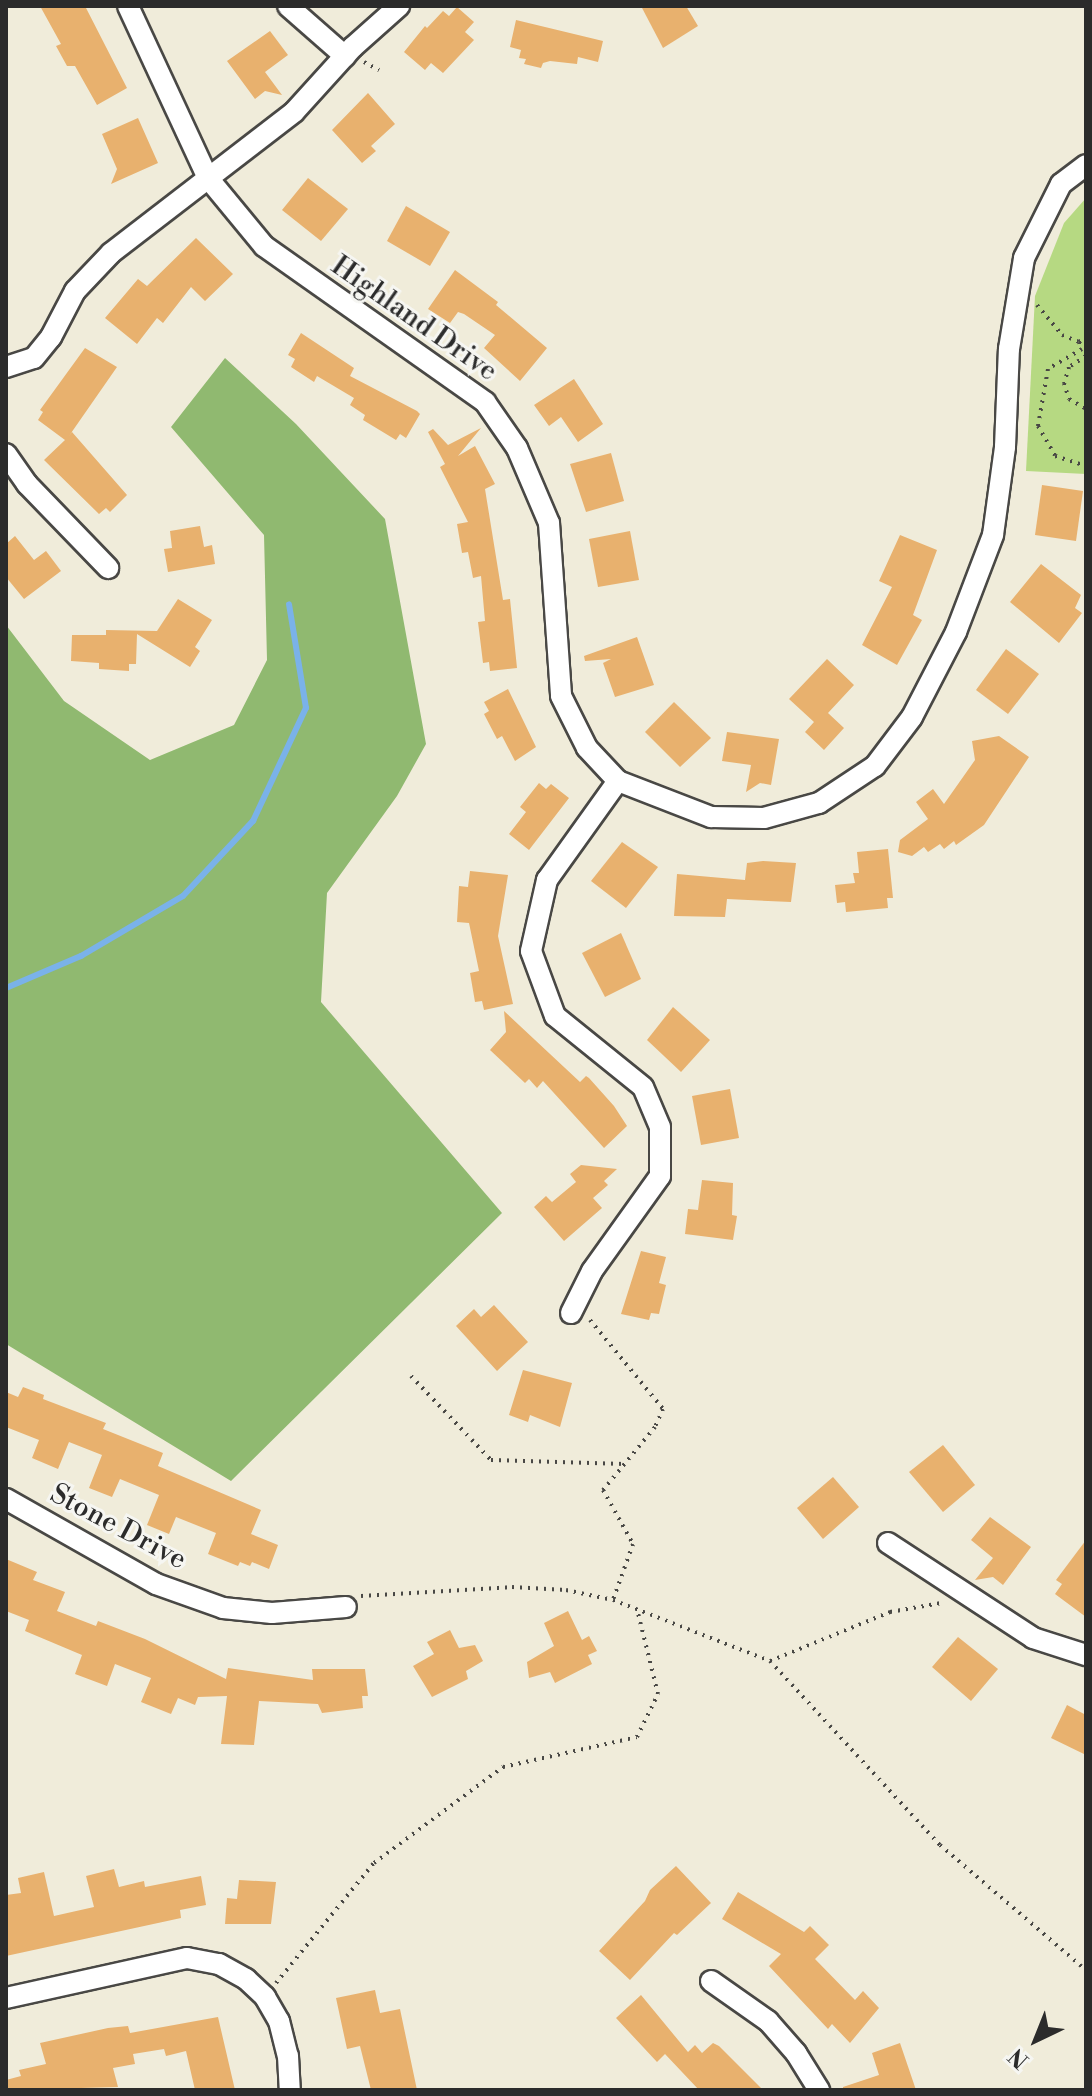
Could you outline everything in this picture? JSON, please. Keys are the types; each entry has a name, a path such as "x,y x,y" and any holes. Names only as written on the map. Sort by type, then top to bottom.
{"street":[{"name":"Highland Drive","path":"128,6 208,178 264,246 485,402 517,448 549,523 561,696 587,748 618,781 711,817 764,818 819,803 875,766 912,717 956,632 993,535 1005,447 1009,349 1024,258 1061,184 1086,165"},
{"path":"288,6 353,58"},
{"path":"6,367 34,358 51,337 75,291 111,253 294,112 353,58 399,6"},
{"path":"6,454 27,484 108,568"},
{"path":"572,1310 592,1271 660,1176 660,1127 643,1087 555,1016 531,951 547,880 618,781"},
{"name":"Stone Drive","path":"6,1499 156,1584 223,1608 272,1613 346,1607"},
{"path":"888,1543 1033,1638 1086,1655"},
{"path":"6,1998 187,1958 219,1964 246,1979 265,1997 279,2021 288,2056 290,2090"},
{"path":"711,1981 768,2021 796,2053 819,2090"}],"path":[{"path":"353,58 379,70"},
{"path":"1018,294 1033,300 1062,335 1079,342 1084,357 1069,367 1064,383 1069,399 1086,409"},
{"path":"1079,342 1086,337"},
{"path":"1082,349 1048,369 1038,426 1055,456 1086,466"},
{"path":"572,1310 595,1324 663,1409 655,1427 603,1490 633,1544 613,1600"},
{"path":"411,1376 491,1460 625,1464"},
{"path":"346,1607 364,1594 512,1587 566,1590 613,1600 770,1661 940,1845 1086,1970"},
{"path":"770,1661 890,1612 947,1602 957,1588"},
{"path":"265,1997 374,1863 503,1767 637,1737 658,1694 637,1609"}],"green space":[{"path":"1086,198 1086,474 1026,471 1035,296 1064,223"},
{"path":"225,358 296,424 385,519 426,744 397,796 327,893 321,1002 502,1213 231,1481 6,1344 6,625 64,701 150,760 234,725 267,660 264,535 171,427"}],"building":[{"path":"40,6 85,6 127,88 97,105 75,66 67,66 56,46 61,44"},
{"path":"641,6 686,6 698,26 663,48"},
{"path":"457,7 474,22 465,32 474,40 443,73 431,63 425,70 404,52 425,26 427,28 443,11 449,16"},
{"path":"516,20 603,41 598,62 578,57 577,64 550,61 543,63 541,68 524,64 526,59 519,58 521,50 510,47"},
{"path":"270,31 288,55 265,72 282,95 265,91 255,99 227,61"},
{"path":"368,93 395,124 371,146 376,151 362,163 332,130"},
{"path":"138,118 158,163 111,184 117,169 102,134"},
{"path":"308,178 348,209 321,241 282,210"},
{"path":"406,206 450,232 430,266 387,241"},
{"path":"196,238 233,274 205,301 191,287 163,323 157,318 137,344 105,318 138,279 147,286"},
{"path":"455,270 498,302 496,305 547,348 520,381 484,348 495,335 464,314 458,312 450,323 428,309"},
{"path":"301,333 354,368 350,376 420,414 406,438 400,434 396,440 363,420 365,415 350,405 354,398 317,376 314,382 291,367 295,359 288,355"},
{"path":"85,348 117,367 69,436 72,432 127,495 110,512 106,508 99,514 44,460 65,440 38,420 43,412 40,410"},
{"path":"574,379 603,424 578,442 561,417 549,426 534,405"},
{"path":"481,428 458,456 475,446 495,484 485,489 503,600 510,599 517,668 490,671 489,662 483,663 478,622 485,621 481,576 473,578 468,552 462,553 457,524 468,522 440,467 445,464 428,432 433,429 448,445"},
{"path":"611,453 624,501 586,512 570,464"},
{"path":"1042,485 1083,491 1076,541 1035,535"},
{"path":"200,526 204,547 212,545 215,564 168,572 164,549 172,548 170,531"},
{"path":"630,531 639,580 598,587 589,539"},
{"path":"900,535 937,550 913,615 922,620 897,665 862,645 892,587 879,581"},
{"path":"15,536 34,560 46,551 61,571 24,599 6,577 6,544"},
{"path":"1041,564 1081,595 1075,608 1082,613 1059,643 1010,602"},
{"path":"178,599 212,620 195,647 200,651 190,667 137,634 136,664 129,664 129,671 99,669 99,663 71,661 72,635 106,635 106,630 157,631"},
{"path":"637,637 654,685 615,697 603,663 611,659 585,661 584,656"},
{"path":"1006,649 1039,674 1008,714 976,690"},
{"path":"827,659 854,685 828,713 844,728 824,750 805,732 814,722 789,699"},
{"path":"508,689 536,747 515,761 502,736 497,739 484,714 489,711 484,702"},
{"path":"674,702 711,738 680,767 645,732"},
{"path":"727,732 779,739 771,785 760,783 746,792 751,765 722,761"},
{"path":"999,736 1029,757 984,825 956,845 954,841 944,849 940,844 928,852 924,847 912,856 898,852 900,840 928,819 916,802 933,789 944,804 975,760 972,741"},
{"path":"539,783 546,789 551,784 569,798 529,850 509,834 526,812 520,807"},
{"path":"622,842 658,867 626,908 591,881"},
{"path":"888,849 893,898 887,898 888,908 846,912 845,902 837,903 835,885 855,883 853,873 859,873 857,852"},
{"path":"747,863 796,863 791,902 727,899 725,917 674,916 677,874 745,880"},
{"path":"470,871 508,875 498,936 513,1004 484,1010 482,1001 475,1002 470,973 479,971 469,923 457,922 459,886 468,887"},
{"path":"621,933 641,979 605,997 582,953"},
{"path":"673,1007 710,1040 681,1072 647,1040"},
{"path":"504,1011 580,1082 586,1076 589,1078 614,1106 627,1126 604,1148 543,1081 537,1088 529,1079 525,1083 490,1050 506,1032"},
{"path":"730,1089 739,1138 701,1145 692,1096"},
{"path":"581,1165 617,1169 604,1181 608,1185 593,1198 602,1208 564,1241 534,1207 546,1196 552,1202 576,1182 570,1174"},
{"path":"702,1180 733,1183 732,1215 737,1216 733,1240 685,1234 688,1209 698,1210"},
{"path":"641,1251 666,1257 659,1283 666,1285 659,1314 651,1313 649,1320 621,1314"},
{"path":"494,1305 528,1342 497,1371 456,1326 474,1309 481,1317"},
{"path":"523,1370 572,1383 560,1427 530,1415 528,1422 509,1415"},
{"path":"23,1387 44,1395 43,1399 106,1423 103,1429 163,1453 158,1466 261,1510 251,1534 278,1545 269,1569 252,1562 250,1566 240,1562 238,1566 208,1554 216,1533 176,1517 169,1534 147,1525 159,1495 120,1479 112,1497 89,1488 102,1455 69,1442 58,1469 32,1458 39,1440 6,1427 6,1392 18,1397"},
{"path":"943,1445 975,1485 943,1512 909,1472"},
{"path":"833,1477 859,1507 823,1539 797,1508"},
{"path":"990,1517 1031,1547 1003,1585 993,1577 975,1580 993,1558 971,1540"},
{"path":"1086,1540 1086,1617 1055,1594 1062,1584 1056,1580"},
{"path":"6,1559 37,1572 33,1580 65,1592 57,1611 96,1626 98,1621 145,1639 226,1679 228,1668 313,1680 312,1669 365,1669 368,1696 362,1696 363,1708 322,1713 318,1704 259,1701 254,1745 221,1744 227,1696 198,1697 195,1705 178,1698 171,1714 141,1702 151,1678 115,1664 107,1686 75,1674 82,1655 25,1631 29,1620 6,1611"},
{"path":"568,1611 582,1640 589,1636 597,1651 588,1655 592,1664 555,1683 550,1672 529,1678 527,1662 554,1646 544,1623"},
{"path":"450,1630 459,1648 475,1645 483,1661 466,1671 468,1679 432,1697 413,1666 434,1654 427,1642"},
{"path":"958,1637 998,1669 971,1701 932,1667"},
{"path":"1067,1705 1086,1715 1086,1755 1051,1738"},
{"path":"676,1866 711,1903 677,1935 674,1933 630,1980 599,1951 645,1901 650,1890"},
{"path":"114,1869 119,1887 144,1881 145,1887 201,1876 206,1905 180,1910 181,1918 6,1956 6,1895 21,1893 18,1878 44,1872 54,1916 94,1907 86,1876"},
{"path":"239,1880 276,1882 271,1924 225,1924 227,1898 237,1899"},
{"path":"738,1892 804,1932 810,1926 829,1945 815,1959 855,2000 863,1991 879,2008 850,2043 832,2024 828,2029 769,1966 781,1954 722,1919"},
{"path":"375,1990 380,2013 400,2009 417,2090 371,2090 360,2046 347,2049 336,1998"},
{"path":"641,1995 688,2052 695,2045 702,2053 713,2043 719,2046 763,2090 699,2090 665,2054 657,2062 616,2018"},
{"path":"218,2017 235,2090 195,2090 186,2051 166,2056 164,2049 133,2054 135,2064 113,2068 118,2087 6,2090 6,2080 21,2076 19,2070 46,2064 40,2043 108,2028 128,2026 130,2033"},
{"path":"900,2043 916,2090 843,2090 843,2087 879,2075 872,2053"}],"waterway":[{"path":"6,988 81,956 183,896 253,821 306,708 289,604"}]}
